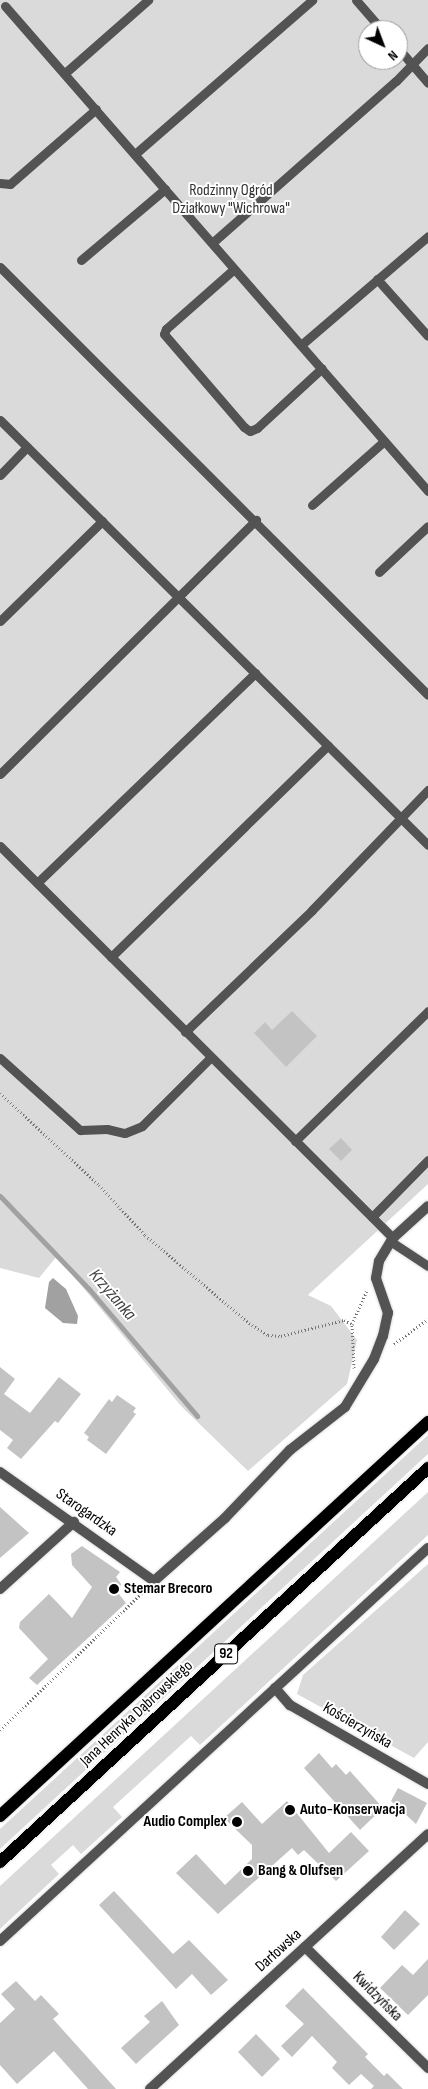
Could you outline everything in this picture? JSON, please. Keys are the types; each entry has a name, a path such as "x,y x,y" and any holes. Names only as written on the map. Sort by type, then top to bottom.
{"main road":[{"name":"Jana Henryka Dąbrowskiego","path":"0,1816 428,1422"},
{"name":"Jana Henryka Dąbrowskiego","path":"0,1862 427,1469"}],"street":[{"path":"154,1581 225,1518 290,1450 345,1407 358,1381 374,1359 388,1312 376,1278 379,1261 391,1239 428,1206"},
{"name":"Starogardzka","path":"0,1472 74,1522 154,1581"},
{"path":"0,1589 74,1522"},
{"path":"0,1941 428,1548"},
{"name":"Kościerzyńska","path":"275,1688 290,1705 428,1784"},
{"name":"Darłowska","path":"150,2089 428,1834"},
{"name":"Kwidzyńska","path":"305,1947 428,2068"}],"lane":[{"path":"65,73 148,0"},
{"path":"135,154 312,0"},
{"path":"356,0 373,20"},
{"path":"5,6 428,491"},
{"path":"212,243 428,48"},
{"path":"408,59 428,83"},
{"path":"0,183 10,184 96,109"},
{"path":"81,260 165,189"},
{"path":"301,345 428,236"},
{"path":"0,267 256,520 428,695"},
{"path":"234,269 166,328 164,334 244,427 250,431 256,428 322,368"},
{"path":"378,279 428,336"},
{"path":"0,420 428,845"},
{"path":"312,505 384,441"},
{"path":"0,475 27,447"},
{"path":"0,774 256,520"},
{"path":"0,621 102,521"},
{"path":"378,572 428,526"},
{"path":"37,884 255,673"},
{"path":"111,957 328,745"},
{"path":"186,1032 403,819 428,790"},
{"path":"0,846 210,1058 372,1217 391,1239 428,1266"},
{"path":"295,1141 428,1011"},
{"path":"0,1058 80,1130 107,1129 125,1133 142,1126 210,1058"},
{"path":"372,1217 428,1160"}],"path":[{"path":"0,1093 99,1185 145,1235 249,1323 268,1335 281,1336 312,1326 344,1320 352,1324"},
{"path":"358,1381 353,1365 352,1324 364,1295 376,1278"},
{"path":"374,1359 428,1319"},
{"path":"0,1730 154,1581"}],"green space":[{"name":"Rodzinny Ogród Działkowy \"Wichrowa\"","path":"0,0 428,0 428,1184 308,1295 331,1306 357,1340 347,1384 248,1471 181,1406 57,1256 39,1278 0,1268"},
{"path":"428,1435 428,1454 0,1849 0,1829"},
{"path":"428,1492 428,1535 200,1745 191,1736 113,1807 122,1817 81,1854 73,1845 51,1865 59,1874 0,1929 0,1886"},
{"path":"428,1564 428,1742 414,1758 297,1694 303,1675"}],"shaded area":[{"path":"53,1278 66,1289 78,1316 77,1324 63,1323 45,1308 49,1282"}],"building":[{"path":"292,1011 317,1036 286,1067 254,1033 265,1022 272,1030"},
{"path":"341,1138 352,1150 341,1161 329,1149"},
{"path":"0,1367 15,1379 4,1394 30,1413 59,1377 81,1394 58,1423 55,1421 21,1459 7,1448 13,1440 0,1430"},
{"path":"117,1395 136,1408 133,1412 136,1414 106,1454 87,1440 89,1437 84,1433 109,1399 112,1402"},
{"path":"0,1507 29,1533 0,1558"},
{"path":"82,1546 120,1572 116,1577 121,1584 118,1593 126,1603 37,1685 29,1678 48,1659 19,1628 20,1622 49,1594 72,1618 92,1587 72,1565 71,1554"},
{"path":"319,1753 332,1768 336,1764 346,1775 350,1771 383,1808 360,1830 304,1768"},
{"path":"398,1788 427,1803 416,1824 391,1801"},
{"path":"287,1801 329,1853 351,1832 369,1851 336,1881 304,1850 298,1855 292,1848 218,1914 176,1873 196,1854 225,1885 252,1859 252,1845 224,1818 242,1802 262,1824"},
{"path":"114,1891 173,1954 189,1940 228,1980 211,1995 192,1974 176,1989 99,1905"},
{"path":"405,1910 420,1924 394,1950 381,1937"},
{"path":"428,1959 428,1995 408,2015 380,1988 402,1965 413,1975"},
{"path":"16,1981 35,2001 41,1995 59,2014 53,2019 116,2089 88,2089 54,2051 17,2084 0,2065 0,2023 15,2009 1,1994"},
{"path":"303,1988 368,2054 365,2057 384,2076 387,2073 403,2089 371,2089 374,2086 361,2074 349,2085 332,2068 337,2062 312,2036 292,2057 281,2046 304,2024 285,2006"},
{"path":"162,2001 179,2025 136,2064 121,2048 150,2022 144,2016"},
{"path":"256,2034 280,2059 262,2077 238,2052"}],"waterway":[{"name":"Krzyżanka","path":"0,1196 89,1289 197,1416"}],"place":[{"name":"Stemar Brecoro","path":"114,1589"},
{"name":"Auto-Konserwacja","path":"290,1810"},
{"name":"Audio Complex","path":"237,1822"},
{"name":"Bang & Olufsen","path":"248,1871"}]}
